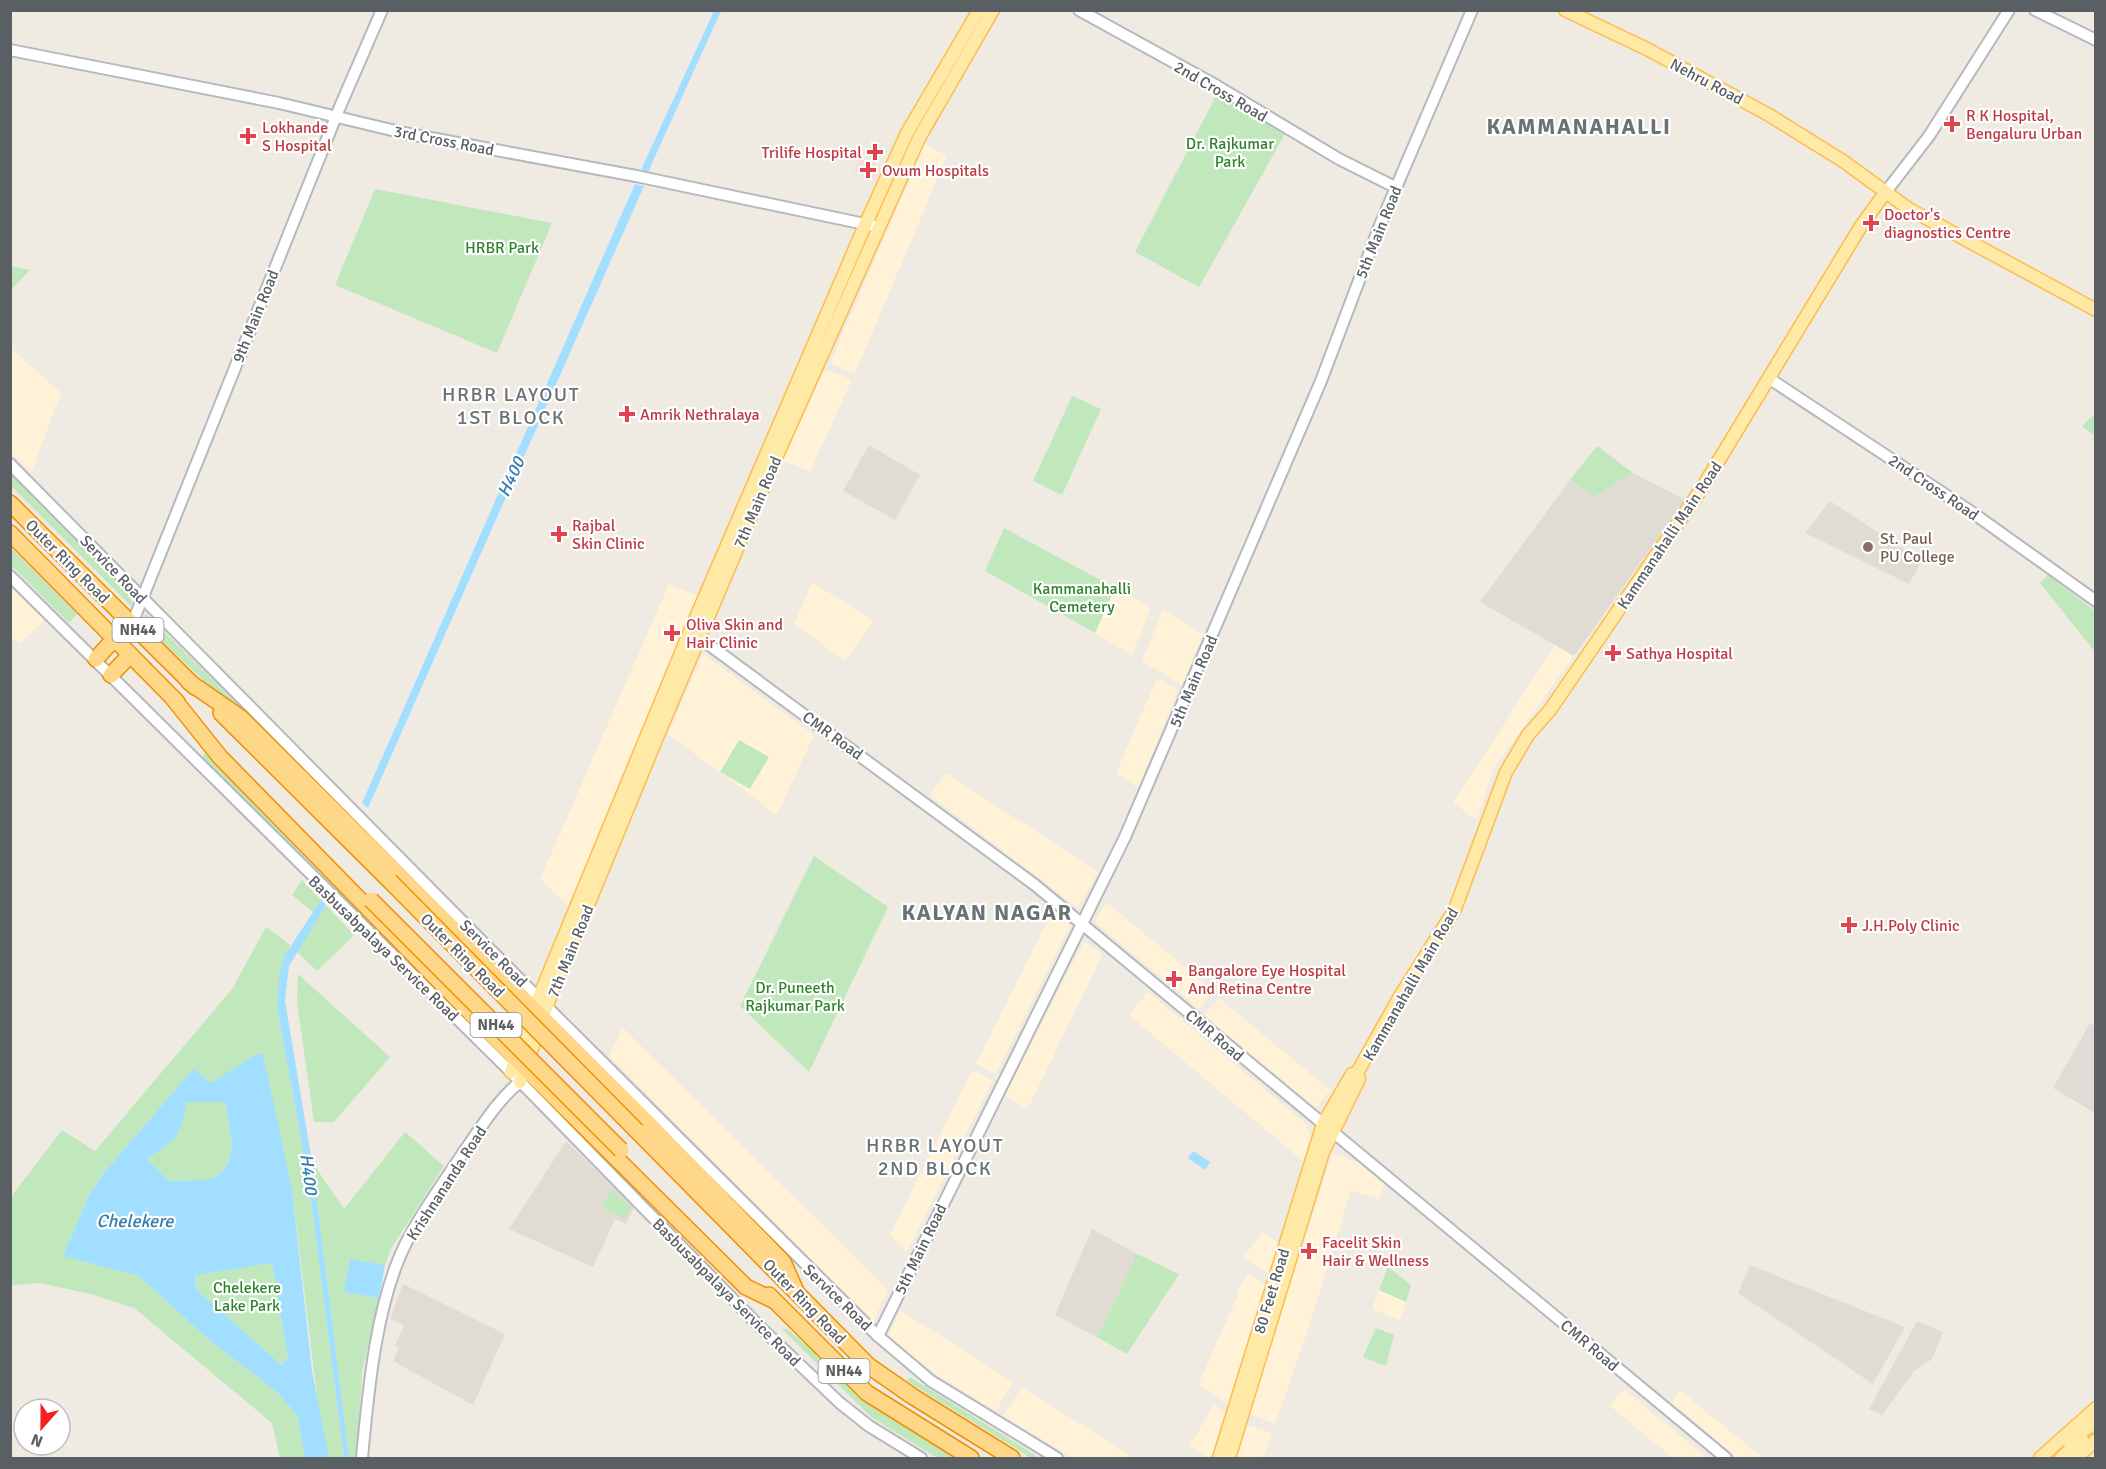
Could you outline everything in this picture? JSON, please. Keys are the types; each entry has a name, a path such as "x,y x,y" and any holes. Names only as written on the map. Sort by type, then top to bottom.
{"highway":[{"name":"Outer Ring Road","path":"10,503 390,881 850,1347 891,1382 1012,1458"},
{"name":"Outer Ring Road","path":"10,533 371,900 867,1393 971,1458"},
{"path":"96,659 114,639"},
{"path":"111,675 130,655"},
{"path":"189,682 241,718 541,1008 783,1262 795,1289"},
{"path":"172,697 220,757 517,1074 746,1287 775,1301"}],"main road":[{"name":"7th Main Road","path":"694,634 873,225 907,133 980,10"},
{"name":"7th Main Road","path":"517,1074 541,1008 810,352 919,138 993,10"},
{"name":"Nehru Road","path":"1565,10 1647,49 1759,109 1844,161 1923,218 1935,221 2096,310"},
{"name":"Kammanahalli Main Road","path":"1327,1128 1359,1079 1358,1073 1399,998 1455,909 1501,782 1516,755 1528,735 1574,676 1702,488 1861,226 1887,190"},
{"name":"80 Feet Road","path":"1219,1458 1327,1128"},
{"name":"80 Feet Road","path":"1229,1458 1327,1128"},
{"path":"2040,1458 2096,1408"},
{"path":"2050,1458 2077,1433 2096,1423"},
{"path":"2061,1458 2096,1423"},
{"path":"2076,1458 2096,1440"}],"street":[{"name":"9th Main Road","path":"132,624 336,115 382,10"},
{"name":"2nd Cross Road","path":"1078,10 1217,86 1339,159 1395,187"},
{"name":"5th Main Road","path":"878,1336 1130,827 1321,381 1395,187 1472,10"},
{"name":"Kammanahalli Main Road","path":"1887,190 1929,136 2009,10"},
{"path":"2035,10 2096,40"},
{"name":"3rd Cross Road","path":"10,50 336,115 404,133 636,176 873,225"},
{"name":"2nd Cross Road","path":"1770,379 1959,502 2096,601"},
{"name":"Service Road","path":"10,464 541,1008 878,1336 931,1381 1057,1458"},
{"name":"Basbusabpalaya Service Road","path":"10,576 517,1074 759,1326 840,1403 869,1426 921,1458"},
{"name":"CMR Road","path":"694,634 950,821 1083,924 1726,1458"},
{"name":"Krishnananda Road","path":"362,1458 375,1350 398,1262 430,1201 517,1074"}],"shaded area":[{"path":"925,144 947,156 855,374 830,363"},
{"name":"Ovum Hospitals","path":"858,158 884,168 879,182 853,171"},
{"path":"10,347 61,393 31,473 11,452"},
{"path":"825,369 852,380 810,472 782,460"},
{"path":"869,445 920,475 895,520 843,491"},
{"path":"1633,473 1685,500 1574,656 1480,602 1570,480 1596,497"},
{"name":"St. Paul PU College","path":"1830,501 1922,561 1909,584 1805,533"},
{"path":"812,582 874,621 845,661 794,624"},
{"path":"669,584 698,596 570,907 540,879"},
{"path":"10,585 45,619 20,644 11,637"},
{"path":"1115,588 1151,608 1132,655 1095,633"},
{"path":"1163,610 1203,634 1182,685 1142,661"},
{"path":"1555,645 1574,656 1493,769 1477,820 1453,803"},
{"path":"703,654 814,735 777,815 668,734"},
{"path":"1157,678 1178,691 1138,788 1116,773"},
{"path":"946,773 1098,872 1078,908 930,795"},
{"path":"1106,902 1214,991 1199,1009 1095,922"},
{"path":"1053,910 1070,925 996,1074 976,1064"},
{"path":"1084,941 1103,954 1027,1110 1005,1095"},
{"path":"1148,992 1306,1124 1311,1137 1303,1161 1129,1015"},
{"path":"1219,998 1330,1090 1316,1108 1204,1015"},
{"path":"2090,1023 2095,1026 2095,1113 2053,1088"},
{"path":"623,1028 888,1290 873,1322 609,1056"},
{"path":"972,1070 993,1080 907,1252 890,1235"},
{"path":"566,1141 634,1207 626,1224 615,1219 593,1267 509,1229"},
{"path":"1332,1154 1360,1163 1384,1184 1379,1199 1351,1191 1307,1333 1275,1424 1249,1414"},
{"path":"1092,1229 1137,1254 1097,1337 1055,1315"},
{"path":"1262,1232 1278,1243 1269,1274 1244,1257"},
{"path":"1750,1265 1905,1327 1873,1384 1738,1293"},
{"path":"1248,1274 1265,1285 1228,1404 1198,1385 1238,1295 1236,1293"},
{"path":"403,1284 505,1334 491,1365 390,1319"},
{"path":"1379,1290 1406,1302 1400,1320 1372,1309"},
{"path":"900,1310 1013,1382 996,1411 937,1375 888,1336"},
{"path":"1917,1321 1943,1332 1932,1359 1914,1371 1882,1415 1869,1409"},
{"path":"404,1325 491,1365 473,1405 393,1361 399,1348 395,1346"},
{"path":"1022,1387 1134,1458 1073,1458 1003,1416"},
{"path":"1624,1389 1707,1458 1673,1458 1610,1406"},
{"path":"1680,1390 1763,1458 1737,1458 1672,1403"},
{"path":"1214,1405 1226,1412 1211,1458 1189,1446"},
{"path":"1245,1424 1272,1433 1263,1458 1234,1458"}],"green space":[{"name":"Dr. Rajkumar Park","path":"1217,94 1285,134 1199,287 1135,252"},
{"name":"HRBR Park","path":"375,189 552,223 497,353 335,285"},
{"path":"10,266 30,270 11,290"},
{"path":"1072,396 1101,409 1062,495 1033,481"},
{"path":"2096,415 2095,436 2082,426"},
{"path":"1597,446 1633,473 1595,497 1570,480"},
{"path":"10,469 134,593 131,606 11,486"},
{"name":"Kammanahalli Cemetery","path":"1004,528 1115,588 1095,633 985,571"},
{"path":"10,547 77,614 69,623 11,565"},
{"path":"2048,575 2095,611 2095,652 2040,583"},
{"path":"146,614 528,991 140,620"},
{"path":"739,740 769,757 750,789 720,772"},
{"path":"206,753 497,1047 492,1052 200,759"},
{"name":"Dr. Puneeth Rajkumar Park","path":"814,856 888,907 809,1072 740,1006"},
{"path":"302,880 321,900 313,912 292,895"},
{"path":"326,905 354,935 317,971 296,951"},
{"name":"Chelekere Lake Park","path":"266,927 290,945 279,976 277,1007 309,1183 344,1458 329,1458 320,1421 292,1189 227,1075 211,1083 193,1069 104,1173 90,1193 63,1256 139,1276 208,1339 277,1392 297,1415 305,1458 280,1458 272,1423 134,1308 94,1295 41,1283 11,1285 10,1198 62,1130 95,1151 232,989"},
{"path":"298,974 390,1057 334,1122 314,1122 297,1002"},
{"path":"187,1102 225,1102 231,1132 229,1162 224,1170 211,1178 169,1181 147,1159 175,1136 182,1123"},
{"path":"405,1132 444,1166 392,1247 385,1265 350,1259 344,1292 379,1298 362,1372 357,1458 349,1458 312,1162 344,1209"},
{"path":"612,1190 631,1208 624,1219 601,1207"},
{"path":"1137,1254 1179,1274 1127,1354 1097,1337"},
{"name":"Chelekere Lake Park","path":"272,1263 288,1359 280,1365 196,1289 195,1274"},
{"path":"1388,1267 1411,1285 1406,1302 1379,1290"},
{"path":"1376,1328 1394,1335 1386,1366 1363,1357"},
{"path":"782,1329 787,1329 813,1350 862,1399 957,1458 937,1458 871,1417"},
{"path":"910,1377 1040,1458 1031,1458 907,1381"}],"water":[{"path":"714,11 721,11 648,172 641,170"},
{"name":"H400","path":"635,184 644,186 368,808 362,803"},
{"name":"H400","path":"321,900 326,905 289,966 285,1001 312,1162 349,1458 344,1458 309,1183 277,1007 279,976 285,955"},
{"name":"Chelekere","path":"263,1054 292,1189 312,1371 329,1458 305,1458 297,1415 277,1392 208,1339 139,1276 63,1256 90,1193 104,1173 193,1069 211,1083 255,1055","holes":["187,1102 225,1102 231,1132 229,1162 224,1170 211,1178 169,1181 147,1159 176,1137 182,1124","272,1263 288,1359 281,1365 196,1289 195,1275"]},
{"path":"1193,1151 1210,1162 1205,1170 1188,1158"},
{"path":"350,1259 385,1265 379,1298 344,1292"}],"place":[{"name":"R K Hospital, Bengaluru Urban","path":"1952,124"},
{"name":"Lokhande S Hospital","path":"248,136"},
{"name":"Trilife Hospital","path":"875,152"},
{"name":"Ovum Hospitals","path":"868,170"},
{"name":"Doctor's diagnostics Centre","path":"1871,223"},
{"name":"Amrik Nethralaya","path":"627,414"},
{"name":"Rajbal Skin Clinic","path":"559,534"},
{"name":"St. Paul PU College","path":"1868,547"},
{"name":"Oliva Skin and Hair Clinic","path":"672,633"},
{"name":"Sathya Hospital","path":"1613,653"},
{"name":"J.H.Poly Clinic","path":"1849,925"},
{"name":"Bangalore Eye Hospital And Retina Centre","path":"1174,979"},
{"name":"Facelit Skin Hair & Wellness","path":"1309,1251"}],"district":[{"name":"KAMMANAHALLI","path":"1579,126"},
{"name":"HRBR LAYOUT 1ST BLOCK","path":"511,406"},
{"name":"KALYAN NAGAR","path":"987,912"},
{"name":"HRBR LAYOUT 2ND BLOCK","path":"935,1156"}]}
